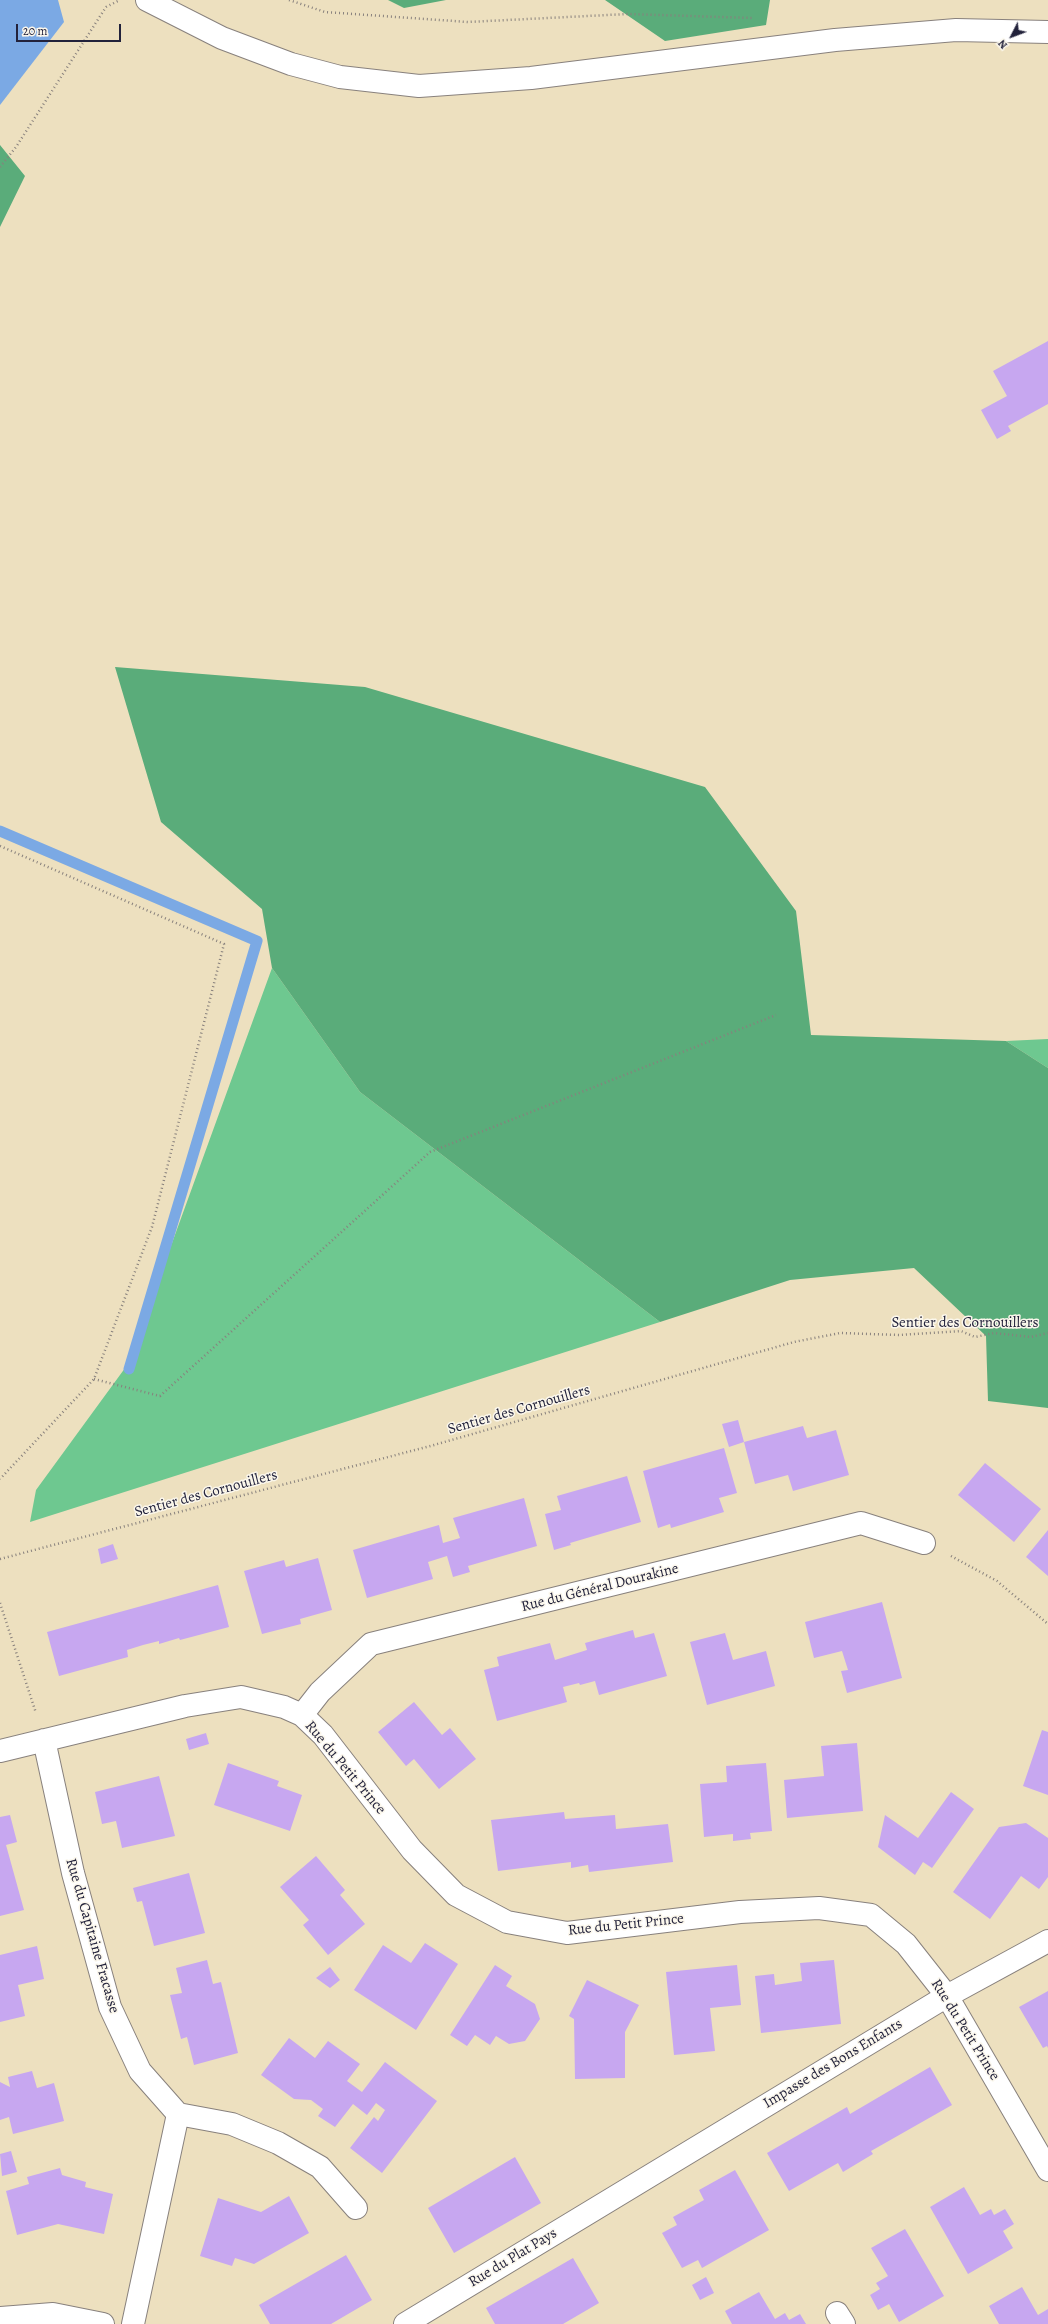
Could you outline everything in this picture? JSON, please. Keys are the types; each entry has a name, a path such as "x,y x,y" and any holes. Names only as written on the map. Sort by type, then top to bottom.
{"street":[{"path":"147,0 222,38 291,64 340,77 419,86 531,78 835,40 956,30 1048,32"},
{"name":"Rue du Général Dourakine","path":"302,1715 320,1692 371,1644 861,1523 924,1543"},
{"name":"Rue du Petit Prince","path":"0,1752 185,1706 241,1697 284,1707 302,1715 323,1735 412,1850 456,1895 507,1922 567,1933 740,1912 819,1908 871,1915 906,1944 947,1996 1048,2170"},
{"name":"Rue du Capitaine Fracasse","path":"44,1740 72,1873 110,2007 140,2071 178,2114"},
{"name":"Impasse des Bons Enfants","path":"620,2192 947,1996 1048,1941"},
{"path":"133,2324 178,2114 232,2124 278,2143 320,2167 356,2208"},
{"name":"Rue du Plat Pays","path":"420,2320 620,2192"},
{"path":"0,2318 53,2314 103,2324"}],"path":[{"path":"0,167 16,147 106,7 119,0"},
{"path":"289,0 325,12 468,22 627,14 758,18"},
{"path":"0,846 224,944 152,1227 94,1379 0,1479"},
{"path":"94,1379 160,1396 430,1152 776,1015"},
{"name":"Sentier des Cornouillers","path":"0,1559 434,1446 794,1342 840,1333 900,1335 960,1331 975,1337 994,1333 1031,1337 1048,1333"},
{"path":"924,1543 997,1580 1048,1624"},
{"path":"0,1603 44,1740"}],"green space":[{"path":"388,0 446,0 404,8"},
{"path":"605,0 770,0 766,25 665,41"},
{"path":"0,145 25,176 0,227"},
{"path":"115,667 365,687 705,787 796,911 811,1035 1006,1041 1048,1068 1048,1408 988,1401 986,1336 914,1268 790,1280 660,1322 360,1092 272,968 262,909 161,822"},
{"path":"272,968 360,1092 660,1322 30,1522 36,1490 128,1364"},
{"path":"1048,1039 1048,1068 1006,1041"}],"water":[{"path":"0,0 58,0 64,22 0,105"}],"building":[{"path":"1048,341 1048,404 1008,426 1011,431 997,439 981,410 1007,396 993,371"},
{"path":"738,1420 744,1442 729,1447 722,1424"},
{"path":"803,1426 807,1438 836,1430 849,1475 793,1491 788,1475 755,1484 744,1442"},
{"path":"724,1448 737,1493 719,1498 724,1512 671,1528 670,1524 658,1528 643,1471"},
{"path":"985,1463 1041,1509 1014,1542 958,1495"},
{"path":"627,1476 641,1522 570,1543 571,1545 554,1550 545,1514 561,1510 557,1496"},
{"path":"524,1498 537,1546 468,1566 470,1572 453,1577 447,1556 428,1562 433,1579 367,1598 353,1550 439,1525 443,1543 460,1538 453,1518"},
{"path":"1048,1530 1048,1576 1026,1557"},
{"path":"113,1544 118,1559 101,1564 98,1549"},
{"path":"318,1558 332,1610 300,1619 301,1624 262,1634 244,1571 284,1560 286,1567"},
{"path":"218,1585 229,1627 180,1640 179,1638 159,1644 159,1641 143,1645 127,1650 128,1657 59,1676 47,1632"},
{"path":"882,1602 902,1678 847,1693 841,1671 848,1670 842,1651 814,1658 805,1622"},
{"path":"633,1630 635,1638 654,1633 667,1676 599,1695 595,1681 563,1687 567,1702 497,1721 484,1670 499,1666 497,1657 550,1643 555,1660 587,1650 585,1643"},
{"path":"725,1633 733,1660 766,1651 775,1686 707,1705 690,1642"},
{"path":"414,1702 442,1735 450,1728 476,1759 439,1789 414,1759 406,1766 378,1732"},
{"path":"1042,1730 1048,1732 1048,1795 1023,1786"},
{"path":"206,1733 209,1744 189,1750 186,1739"},
{"path":"857,1743 863,1811 787,1818 784,1780 824,1776 821,1746"},
{"path":"228,1763 279,1781 277,1786 302,1795 290,1831 214,1805"},
{"path":"766,1763 772,1831 750,1833 751,1839 733,1841 733,1834 704,1837 700,1784 727,1782 726,1766"},
{"path":"159,1776 175,1836 122,1848 116,1821 102,1824 95,1792"},
{"path":"951,1792 974,1809 932,1868 923,1862 915,1875 878,1847 885,1815 918,1838"},
{"path":"564,1812 565,1819 615,1815 616,1829 668,1824 673,1862 589,1872 588,1865 571,1868 571,1862 498,1871 491,1820"},
{"path":"10,1815 17,1842 6,1845 24,1910 0,1916 0,1817"},
{"path":"1026,1823 1048,1838 1048,1877 1039,1889 1021,1876 990,1919 953,1892 999,1827"},
{"path":"316,1856 345,1890 340,1895 365,1924 328,1955 303,1925 309,1920 280,1887"},
{"path":"189,1873 205,1933 154,1946 142,1901 137,1902 133,1888"},
{"path":"425,1943 458,1964 416,2030 354,1990 383,1945 411,1963"},
{"path":"37,1946 44,1979 18,1985 25,2016 0,2022 0,1955"},
{"path":"207,1960 213,1984 221,1982 238,2053 194,2065 187,2037 181,2039 170,1995 182,1993 176,1968"},
{"path":"834,1960 841,2024 761,2033 755,1976 774,1974 775,1985 802,1981 800,1963"},
{"path":"495,1965 512,1976 506,1986 535,2004 540,2019 525,2041 509,2044 496,2036 490,2045 475,2035 467,2046 450,2035"},
{"path":"737,1965 741,2005 710,2008 715,2051 674,2055 666,1972"},
{"path":"330,1967 340,1980 330,1988 316,1978"},
{"path":"587,1980 639,2005 625,2032 625,2078 575,2079 574,2019 569,2016"},
{"path":"1048,1991 1048,2048 1047,2046 1043,2048 1019,2007"},
{"path":"289,2038 315,2058 328,2041 360,2064 347,2081 362,2092 385,2062 437,2101 382,2173 350,2148 374,2117 378,2121 385,2110 376,2103 367,2115 353,2104 335,2127 318,2116 323,2109 311,2100 294,2099 261,2075"},
{"path":"930,2067 952,2105 871,2151 873,2154 843,2172 838,2163 789,2191 767,2153 847,2107 850,2114"},
{"path":"32,2071 37,2088 54,2083 64,2121 13,2134 9,2117 0,2120 0,2082 10,2087 8,2077"},
{"path":"11,2151 17,2172 2,2176 0,2154"},
{"path":"515,2157 541,2203 454,2253 428,2208"},
{"path":"60,2168 62,2175 86,2182 85,2187 113,2194 104,2234 58,2224 17,2235 6,2191 29,2184 27,2177"},
{"path":"735,2170 769,2230 702,2268 698,2260 682,2268 662,2233 677,2225 673,2217 704,2200 699,2190"},
{"path":"964,2187 980,2215 991,2209 994,2215 1005,2209 1014,2224 1003,2231 1013,2248 968,2274 930,2207"},
{"path":"289,2196 309,2233 254,2264 235,2258 232,2266 200,2256 218,2198 261,2212"},
{"path":"905,2229 944,2296 899,2322 889,2304 878,2310 870,2295 880,2289 876,2283 888,2276 871,2248"},
{"path":"346,2255 372,2300 331,2324 270,2324 259,2305"},
{"path":"573,2258 599,2303 563,2324 495,2324 486,2308"},
{"path":"706,2277 714,2293 700,2300 692,2285"},
{"path":"1022,2287 1038,2315 1048,2309 1048,2324 999,2324 989,2306"},
{"path":"759,2292 775,2319 785,2313 789,2320 800,2314 806,2324 732,2324 725,2311"}],"waterway":[{"path":"0,831 257,941 129,1369"}]}
